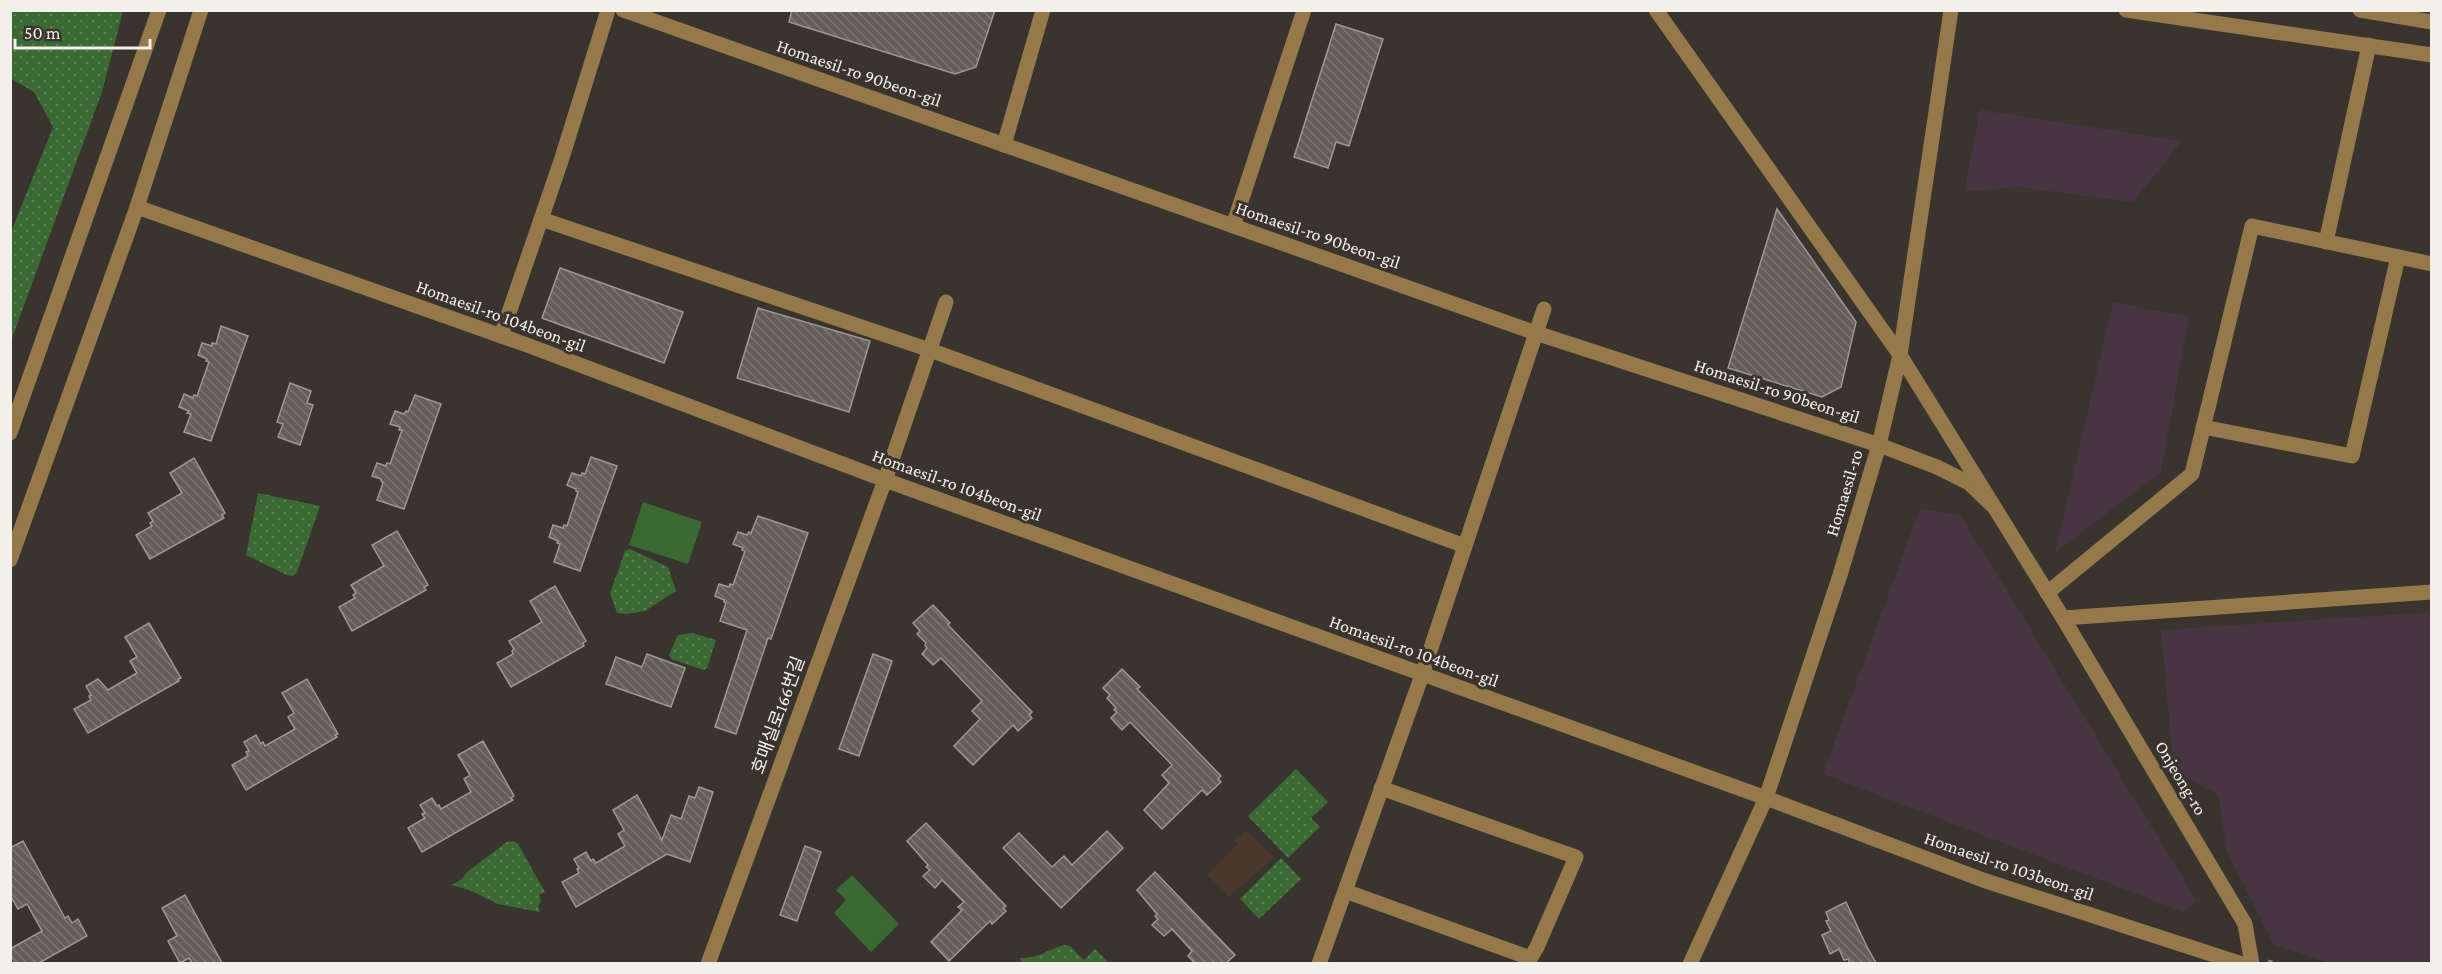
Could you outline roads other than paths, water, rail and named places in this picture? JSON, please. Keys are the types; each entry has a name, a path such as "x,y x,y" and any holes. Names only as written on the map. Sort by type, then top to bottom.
{"street":[{"path":"10,433 159,10"},
{"path":"10,560 136,207 201,10"},
{"path":"501,336 608,10"},
{"name":"Homaesil-ro 90beon-gil","path":"623,10 1536,333 1879,445 1937,467 1969,483 1992,505"},
{"path":"1004,145 1043,10"},
{"path":"1233,226 1304,10"},
{"path":"1656,10 1900,355 1992,505"},
{"name":"Homaesil-ro","path":"1690,963 1766,798 1840,575 1879,445 1900,355 1951,10"},
{"path":"2126,10 2432,55"},
{"path":"2360,10 2432,21"},
{"path":"2326,242 2369,45"},
{"name":"Homaesil-ro 104beon-gil","path":"136,207 501,336 885,480 1766,798"},
{"path":"541,219 930,350 1465,546"},
{"path":"2047,593 2192,474 2252,226 2432,264"},
{"path":"2204,427 2352,456 2398,257"},
{"name":"호매실로166번길","path":"708,963 885,480 946,302"},
{"path":"1319,963 1422,675 1544,309"},
{"name":"Onjeong-ro","path":"1992,505 2063,618 2245,924 2252,963"},
{"path":"2063,618 2432,592"},
{"path":"1345,891 1528,961 1538,947 1576,858 1382,788"},
{"name":"Homaesil-ro 103beon-gil","path":"1766,798 1983,880 2242,963"}]}
